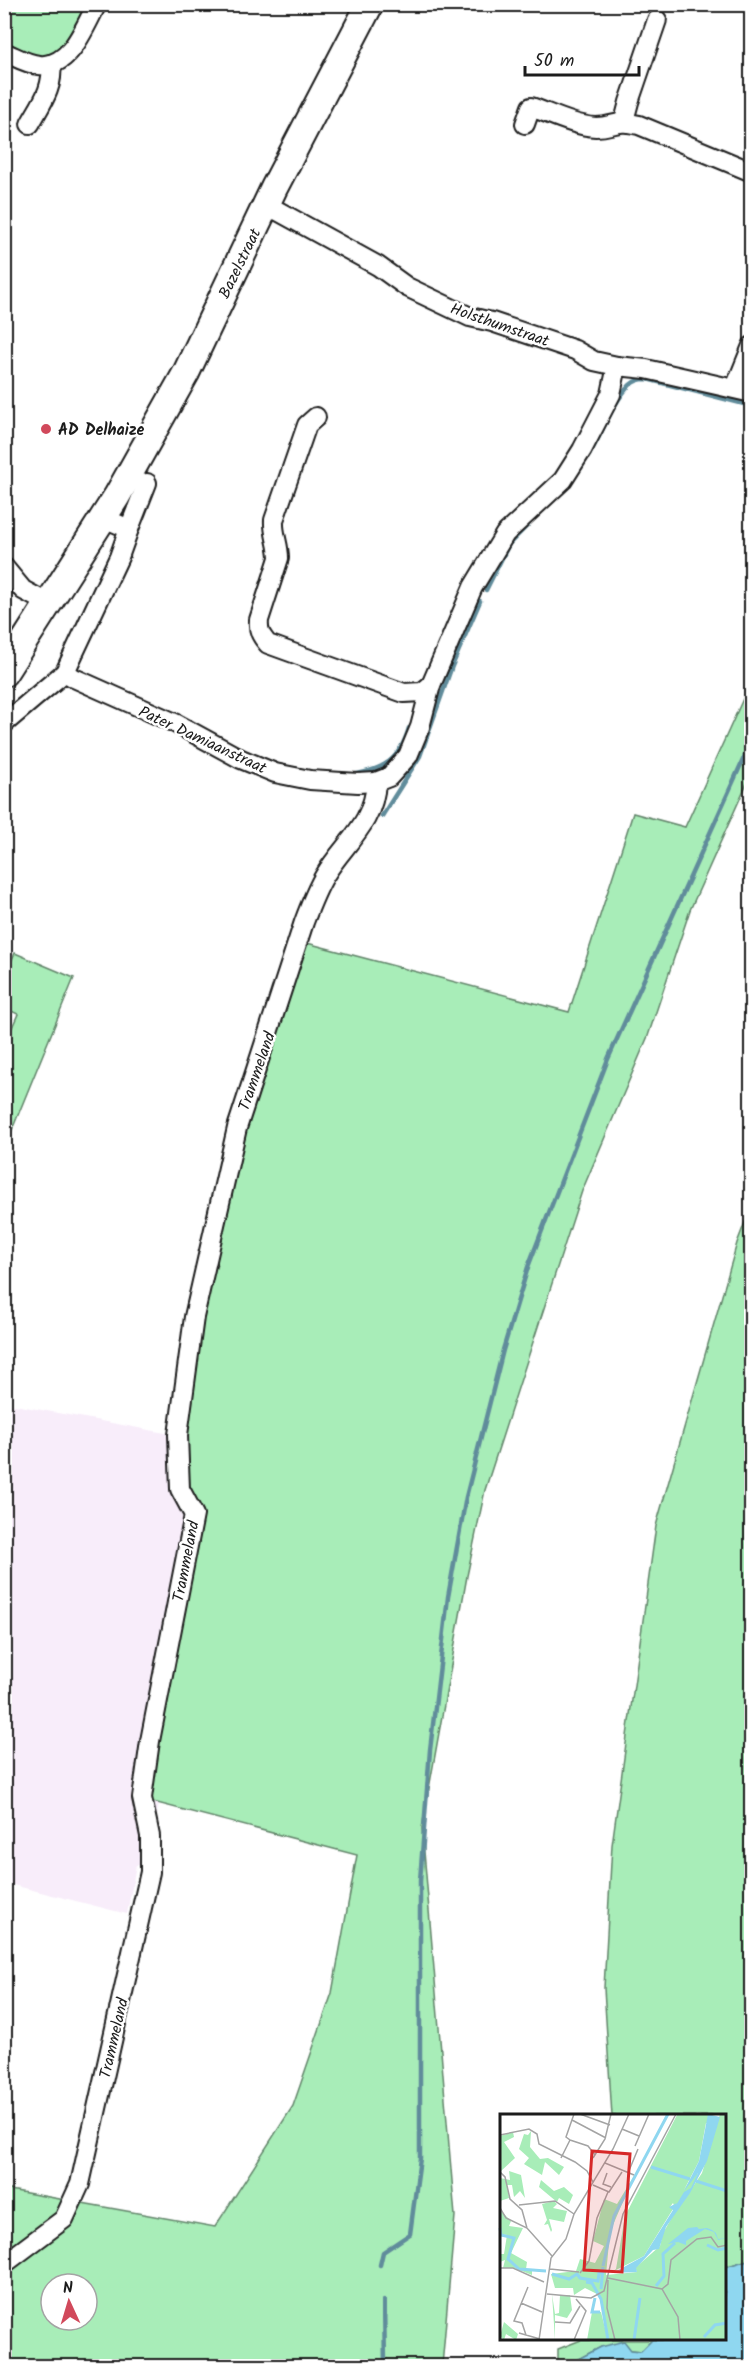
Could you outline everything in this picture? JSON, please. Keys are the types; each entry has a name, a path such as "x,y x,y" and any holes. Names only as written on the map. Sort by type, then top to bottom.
{"main road":[{"name":"Bazelstraat","path":"4,673 104,518 186,373 267,205 370,4"}],"street":[{"path":"4,52 42,66 63,58 72,48 97,4"},
{"path":"624,121 657,20"},
{"path":"30,124 49,89 52,80 51,64"},
{"path":"525,124 531,107 588,126 599,127 624,121 639,125 752,172"},
{"name":"Holsthumstraat","path":"267,205 378,266 406,287 470,317 492,322 575,350 594,361 646,369 743,391"},
{"path":"743,391 752,346"},
{"path":"376,782 389,777 408,756 420,727 431,685 473,587 492,553 517,521 563,480 582,450 611,394 616,366"},
{"path":"316,417 307,425 274,520 273,532 279,549 279,558 259,620 258,628 261,637 268,644 404,693 422,692 431,685"},
{"path":"6,722 65,672 119,556 147,483"},
{"path":"104,518 129,529"},
{"path":"4,567 23,590 49,604"},
{"name":"Pater Damiaanstraat","path":"65,672 175,723 241,759 275,773 310,780 376,782"},
{"name":"Trammeland","path":"4,2264 64,2219 80,2184 150,1872 150,1836 141,1798 194,1515 180,1489 177,1436 194,1317 237,1128 304,922 313,897 326,873 369,816 375,796 376,782"}],"shaded area":[{"path":"4,1403 176,1435 191,1517 135,1797 159,1803 148,1866 136,1865 127,1914 5,1883"}],"green space":[{"path":"5,5 86,5 60,51 54,56 40,58 17,50 5,41"},
{"path":"751,681 751,774 690,910 648,1036 582,1191 485,1490 467,1576 422,1828 455,2216 442,2366 5,2366 4,2189 215,2227 293,2106 332,1993 357,1855 134,1797 191,1517 175,1490 223,1157 303,942 569,1012 633,813 685,827"},
{"path":"15,953 74,978 5,1147 5,1043 18,1014 5,1008 5,975"},
{"path":"751,1207 751,2259 726,2267 726,2114 612,2114 604,1988 612,1845 656,1526 737,1243"},
{"path":"578,2341 651,2341 642,2351 601,2347 565,2366 558,2366 558,2349"}],"water":[{"path":"751,2259 751,2366 565,2366 601,2347 624,2341 631,2350 641,2351 651,2341 726,2341 726,2267"}],"waterway":[{"path":"589,455 618,400 630,385 638,380 647,379 752,406"},
{"path":"486,590 509,544 528,525"},
{"path":"382,816 420,756 452,666 480,601"},
{"path":"352,775 373,770 389,762 401,748 411,728"},
{"path":"380,2265 383,2252 410,2234 420,2158 420,1881 430,1750 448,1597 466,1497 503,1350 528,1267 608,1059 752,740"},
{"path":"384,2301 385,2366"}],"place":[{"name":"AD Delhaize","path":"46,429"}]}
